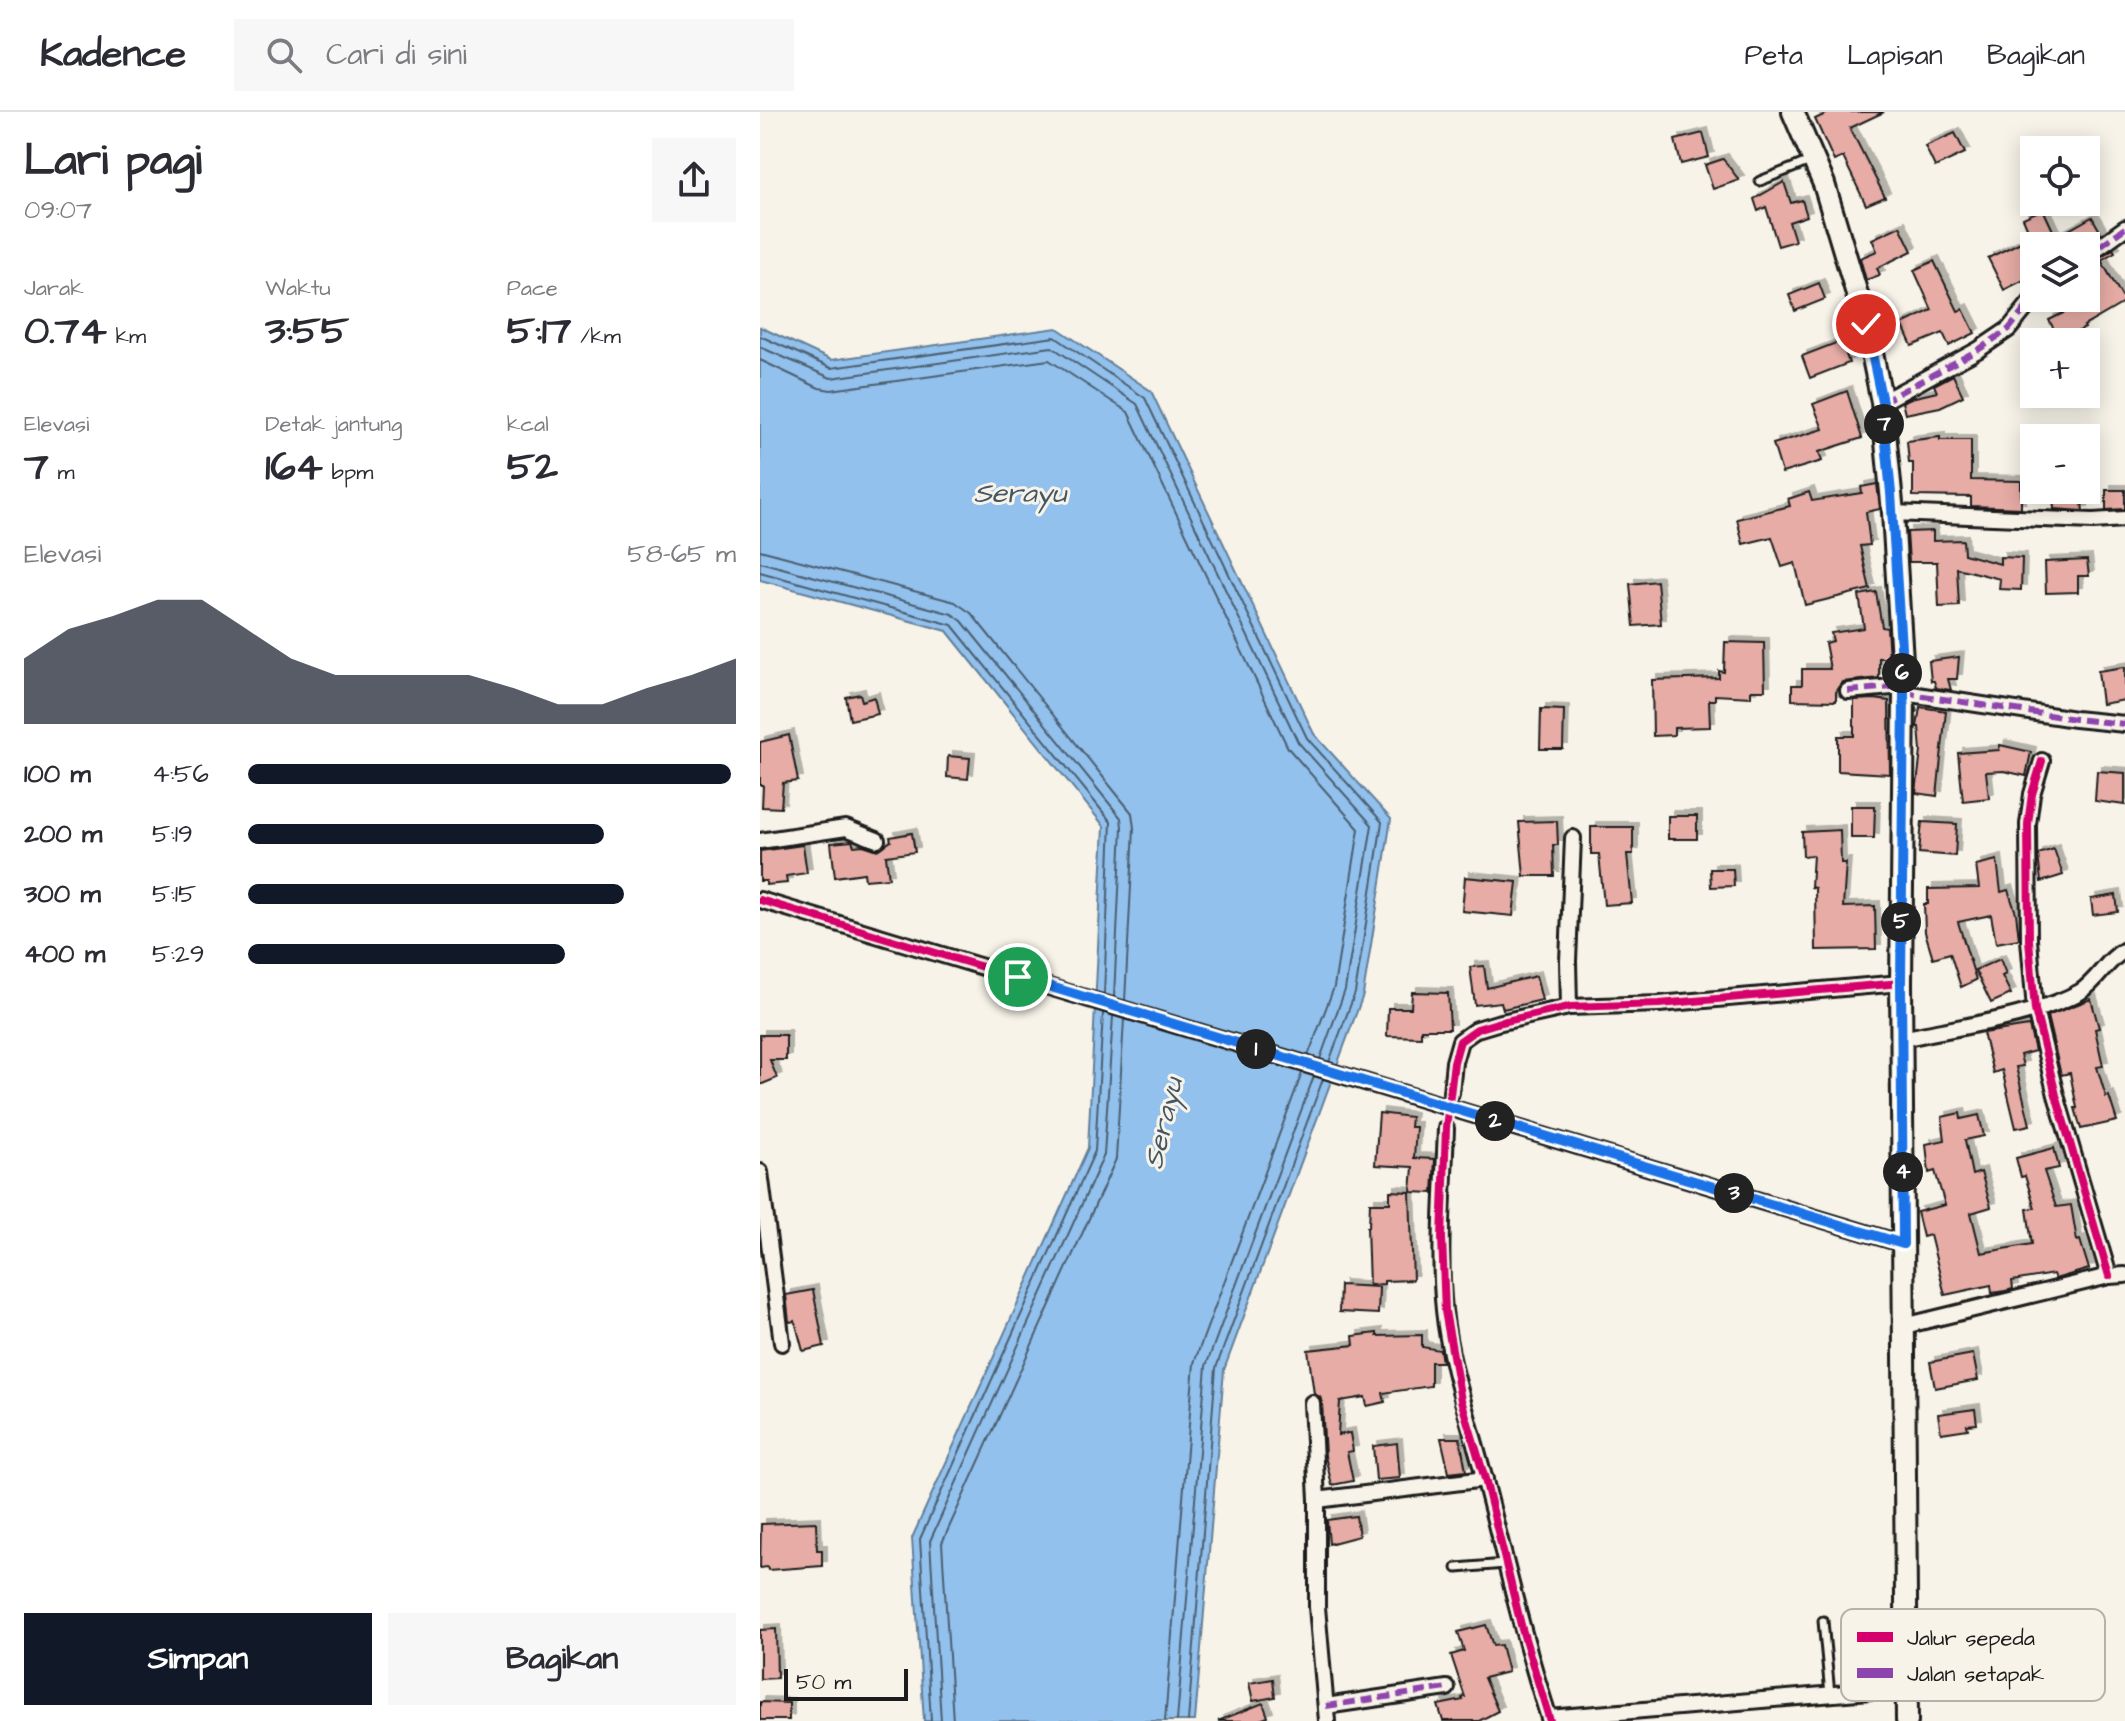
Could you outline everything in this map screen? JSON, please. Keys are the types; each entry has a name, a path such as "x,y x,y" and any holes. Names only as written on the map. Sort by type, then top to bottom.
{"main road":[{"path":"1793,112 1814,160 1866,324 1882,402 1893,513 1904,690 1901,983 1906,1609"},
{"path":"1906,1701 1907,1721"}],"street":[{"path":"2100,246 2125,228"},
{"path":"1882,402 1978,350 2009,329 2023,312"},
{"path":"1893,513 2093,521 2125,519"},
{"path":"1848,691 1904,690 2075,719 2125,724"},
{"path":"2042,761 2032,794 2028,824 2029,924 2035,1010 2056,1095 2109,1276"},
{"path":"760,841 846,828 877,840"},
{"path":"1569,1007 1573,838"},
{"path":"760,900 1903,1244"},
{"path":"1902,1039 2035,1010 2082,991 2117,954 2125,950"},
{"path":"1451,1093 1460,1041 1477,1029 1497,1023 1569,1007 1659,1004 1901,983"},
{"path":"1446,1128 1442,1238 1445,1311 1461,1400 1485,1479 1522,1629 1550,1719 1841,1693"},
{"path":"760,1172 764,1233 782,1343"},
{"path":"1904,1326 2109,1276 2125,1275"},
{"path":"1312,1403 1317,1500 1317,1607 1326,1713 1447,1688"},
{"path":"1317,1500 1485,1479"}],"lane":[{"path":"1760,181 1814,160"},
{"path":"1457,1568 1505,1564"},
{"path":"1823,1621 1830,1694"}],"water":[{"name":"Serayu","path":"760,327 831,360 1057,328 1151,391 1314,734 1391,819 1363,995 1224,1370 1195,1721 924,1721 912,1538 1088,1148 1104,826 947,631 760,580"}],"building":[{"path":"1830,112 1884,112 1850,128 1885,197 1866,205 1843,157 1834,161 1815,119"},
{"path":"1703,133 1709,157 1681,164 1675,140"},
{"path":"1955,133 1965,153 1935,167 1925,146"},
{"path":"1723,159 1739,180 1713,189 1705,165"},
{"path":"1784,182 1791,203 1802,200 1807,216 1789,222 1795,241 1778,246 1766,207 1758,211 1754,199"},
{"path":"2046,216 2054,232 2029,232 2023,218"},
{"path":"2092,217 2100,232 2065,232"},
{"path":"1900,226 1912,251 1877,268 1880,275 1866,280 1860,258 1877,251 1872,239"},
{"path":"2020,242 2020,282 2004,290 1988,258"},
{"path":"2113,249 2115,252 2101,260 2125,302 2085,328 2053,328 2049,320 2065,312 2100,312 2100,257"},
{"path":"1934,261 1958,311 1963,309 1975,333 1949,346 1943,333 1912,346 1902,324 1932,310 1914,270"},
{"path":"1819,283 1825,299 1795,311 1789,295"},
{"path":"1841,341 1849,363 1810,378 1802,356"},
{"path":"1953,375 1963,396 1940,407 1905,414 1902,402 1937,392 1934,385"},
{"path":"1847,391 1862,438 1819,452 1822,461 1782,473 1773,444 1823,429 1813,404"},
{"path":"1940,437 1940,440 1971,440 1971,480 2020,481 2021,508 1971,506 1971,497 1913,496 1913,463 1909,463 1907,441"},
{"path":"1877,484 1880,509 1866,512 1870,545 1860,546 1870,589 1805,605 1795,563 1782,567 1772,537 1743,544 1737,519 1790,506 1788,499 1809,492 1812,501 1862,493 1861,487"},
{"path":"2106,490 2125,490 2125,509 2106,510"},
{"path":"2054,504 2082,504 2083,511 2054,509"},
{"path":"1933,531 1933,541 1963,540 1964,554 2000,564 2000,557 2022,558 2021,590 1999,589 2000,579 1957,568 1959,606 1939,607 1937,562 1909,562 1907,532"},
{"path":"2087,560 2089,576 2078,576 2078,592 2046,593 2045,562"},
{"path":"1657,581 1661,624 1634,626 1630,584"},
{"path":"1876,592 1882,627 1887,628 1889,658 1879,658 1879,678 1843,682 1836,692 1836,701 1792,700 1792,685 1802,685 1802,669 1830,669 1825,643 1833,641 1831,633 1864,628 1859,595"},
{"path":"1725,642 1764,643 1765,690 1751,690 1751,697 1715,695 1715,700 1709,700 1710,727 1674,728 1674,735 1653,736 1652,680 1719,678 1719,671 1724,672"},
{"path":"1959,657 1957,679 1948,679 1951,690 1936,688 1934,681 1931,681 1929,661"},
{"path":"2125,667 2125,700 2102,704 2098,671"},
{"path":"860,694 862,701 874,697 878,714 850,720 846,697"},
{"path":"1854,700 1889,701 1890,774 1838,771 1838,736 1854,736"},
{"path":"1920,707 1946,711 1937,796 1916,793 1921,751 1917,727"},
{"path":"1541,709 1564,710 1563,749 1540,749"},
{"path":"789,735 798,781 783,783 781,808 762,807 760,742"},
{"path":"2000,745 2031,752 2026,776 2004,771 1986,772 1989,798 1963,801 1958,753 1999,750"},
{"path":"948,756 970,758 968,779 947,777"},
{"path":"2097,771 2125,773 2125,805 2095,801"},
{"path":"1851,806 1875,806 1874,838 1851,838"},
{"path":"1668,816 1697,816 1697,839 1668,839"},
{"path":"1557,821 1558,845 1553,845 1554,876 1524,876 1519,822"},
{"path":"1922,822 1957,824 1955,856 1919,853"},
{"path":"1591,827 1633,827 1633,854 1627,854 1632,903 1604,905 1599,854 1591,854"},
{"path":"1840,830 1841,863 1846,863 1843,907 1875,906 1876,949 1816,950 1815,888 1811,887 1813,855 1803,856 1802,832"},
{"path":"912,833 915,852 886,856 889,878 865,880 864,873 835,877 831,843 852,841 854,846 863,845 878,850 891,841 890,837"},
{"path":"803,845 807,873 786,876 787,883 766,885 766,881 760,881 760,851"},
{"path":"2054,849 2063,875 2041,882 2038,854"},
{"path":"1997,860 2001,892 2008,890 2016,913 2019,939 1996,943 1991,915 1958,922 1976,980 1961,987 1950,953 1933,958 1925,932 1924,904 1928,904 1928,889 1979,888 1976,865"},
{"path":"1710,869 1733,869 1734,886 1711,887"},
{"path":"1465,877 1517,882 1513,916 1462,911"},
{"path":"2116,895 2118,912 2093,915 2091,899"},
{"path":"2000,959 2006,974 2002,976 2011,994 1991,1003 1975,970"},
{"path":"1484,966 1487,988 1536,976 1542,1000 1503,1009 1501,1002 1475,1005 1470,967"},
{"path":"1412,992 1448,993 1450,1029 1421,1029 1421,1037 1387,1036 1388,1008 1411,1008"},
{"path":"2091,999 2099,1028 2095,1029 2103,1066 2097,1067 2117,1121 2081,1129 2070,1073 2061,1075 2047,1016"},
{"path":"2029,1026 2035,1051 2020,1055 2023,1066 2016,1067 2030,1125 2016,1128 2002,1070 1993,1073 1983,1033"},
{"path":"760,1035 786,1035 786,1060 770,1060 777,1078 760,1085"},
{"path":"1379,1113 1411,1117 1410,1127 1416,1127 1414,1158 1435,1159 1433,1193 1411,1192 1413,1167 1375,1165"},
{"path":"1960,1113 1961,1119 1979,1115 1984,1136 1965,1140 1972,1175 1981,1172 1991,1207 1971,1213 1981,1253 2032,1244 2027,1209 2035,1208 2016,1158 2054,1148 2059,1168 2044,1171 2056,1207 2071,1205 2077,1241 2080,1240 2089,1269 2055,1279 2053,1274 2012,1281 2013,1289 2005,1291 1992,1293 1991,1285 1945,1295 1930,1235 1923,1237 1917,1212 1945,1205 1935,1171 1929,1173 1926,1144 1945,1140 1942,1117"},
{"path":"1390,1191 1410,1192 1413,1280 1369,1285 1367,1227 1370,1203 1390,1203"},
{"path":"1340,1285 1379,1287 1378,1314 1339,1312"},
{"path":"813,1290 824,1346 803,1351 795,1321 789,1322 786,1295"},
{"path":"1377,1333 1377,1336 1422,1335 1422,1347 1440,1350 1442,1362 1431,1362 1431,1386 1383,1393 1385,1402 1367,1406 1365,1397 1340,1401 1338,1435 1350,1433 1353,1451 1347,1452 1353,1481 1332,1485 1325,1456 1322,1402 1314,1394 1308,1350 1354,1345 1353,1336"},
{"path":"1973,1354 1978,1380 1935,1388 1930,1362"},
{"path":"1975,1409 1977,1424 1967,1425 1968,1429 1941,1433 1938,1414"},
{"path":"1441,1438 1460,1438 1466,1471 1449,1473"},
{"path":"1397,1443 1400,1478 1376,1480 1373,1446"},
{"path":"1356,1516 1359,1536 1329,1544 1327,1520"},
{"path":"816,1522 817,1550 822,1550 822,1566 760,1568 761,1524"},
{"path":"1486,1625 1493,1646 1501,1645 1508,1672 1484,1678 1498,1711 1479,1721 1443,1721 1438,1705 1465,1697 1451,1655 1464,1651 1458,1632"},
{"path":"776,1629 777,1678 760,1679 760,1630"},
{"path":"1273,1679 1275,1697 1253,1701 1249,1683"},
{"path":"760,1702 789,1703 789,1720 760,1720"},
{"path":"1263,1703 1268,1717 1257,1721 1218,1721"}],"marked path":[{"path":"2100,246 2125,228"},
{"path":"1882,402 1978,350 2009,329 2023,312"},
{"path":"1848,691 1903,686"},
{"path":"1904,693 2125,724"},
{"path":"1326,1706 1447,1688"}],"cycle path":[{"path":"2042,761 2032,794 2028,824 2029,940 2035,1010 2056,1095 2109,1276"},
{"path":"760,900 1903,1244"},
{"path":"1550,1721 1522,1629 1485,1479 1461,1400 1445,1311 1442,1238 1446,1128 1454,1062 1460,1041 1477,1029 1569,1007 1659,1004 1901,983"}],"route":[{"path":"1018,977 1903,1244 1901,983 1904,693 1882,402 1866,324"}]}
